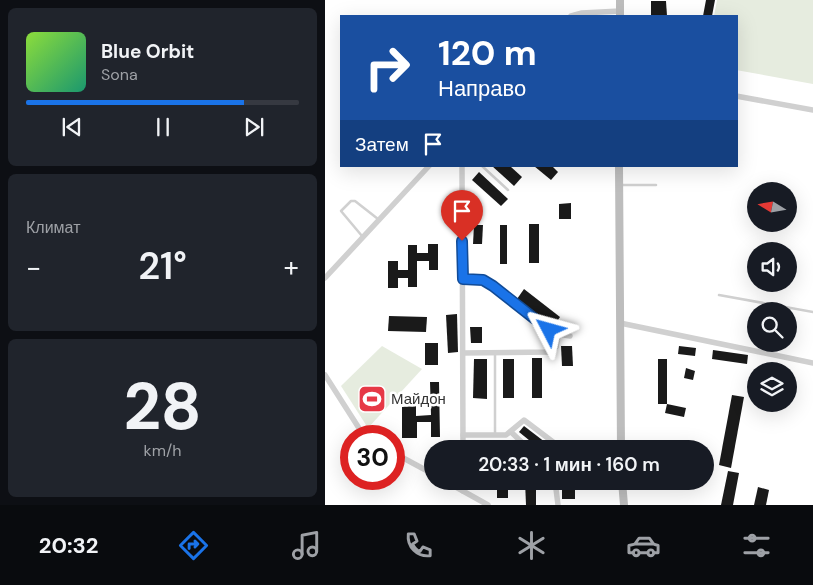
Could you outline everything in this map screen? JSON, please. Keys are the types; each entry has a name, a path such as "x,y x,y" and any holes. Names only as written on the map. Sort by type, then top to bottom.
{"main road":[{"path":"620,0 620,14"},
{"path":"619,167 621,440"},
{"path":"622,490 623,505"}],"street":[{"path":"575,15 582,13 620,14"},
{"path":"738,96 813,110"},
{"path":"325,278 428,167"},
{"path":"462,167 463,440"},
{"path":"463,279 483,280 549,330 570,336"},
{"path":"620,323 813,363"},
{"path":"463,354 551,352 556,347 558,334"},
{"path":"325,375 357,425"},
{"path":"463,434 495,435 511,432 524,420 550,440"},
{"path":"511,432 519,440"},
{"path":"405,459 424,469"},
{"path":"556,490 558,505"},
{"path":"463,491 488,505"}],"lane":[{"path":"483,167 509,190"},
{"path":"619,185 656,185"},
{"path":"363,237 344,217 341,211 343,207 351,201 355,201 379,220"},
{"path":"719,295 813,312"},
{"path":"495,353 497,399 495,435"}],"shaded area":[{"path":"717,0 813,0 813,84 738,70 738,15 714,15"},
{"name":"Майдон","path":"382,346 422,369 371,425 366,425 341,386"}],"building":[{"path":"706,0 715,0 712,15 703,15"},
{"path":"651,1 666,1 667,15 651,15"},
{"path":"493,167 511,167 522,177 514,186"},
{"path":"535,167 553,167 558,172 551,180"},
{"path":"479,172 508,199 501,206 472,180"},
{"path":"571,203 571,219 559,219 559,204"},
{"path":"529,224 539,224 539,263 529,263"},
{"path":"474,225 483,225 482,244 473,244"},
{"path":"500,225 507,225 507,264 500,264"},
{"path":"428,244 438,244 438,270 429,270 429,261 417,261 417,287 408,287 408,278 398,278 398,288 388,288 388,261 398,261 398,270 408,270 408,245 417,245 417,253 428,253"},
{"path":"524,289 560,317 553,327 517,299"},
{"path":"457,314 458,352 448,353 446,315"},
{"path":"389,316 427,317 426,332 388,331"},
{"path":"470,327 482,327 482,343 471,343"},
{"path":"425,343 438,343 438,365 425,365"},
{"path":"561,346 572,346 573,366 562,366"},
{"path":"679,346 696,348 695,356 678,354"},
{"path":"713,350 748,355 747,364 712,359"},
{"path":"532,358 542,358 542,398 532,398"},
{"path":"474,359 487,359 487,399 473,398"},
{"path":"503,359 514,359 514,398 503,398"},
{"path":"658,359 667,359 667,404 658,404"},
{"path":"686,368 695,371 693,380 684,378"},
{"path":"430,382 439,382 440,437 431,437 431,422 417,422 417,438 405,438 405,425 402,425 402,407 416,406 416,416 431,415"},
{"path":"732,395 744,397 731,468 719,465"},
{"path":"667,404 686,408 684,417 665,413"},
{"path":"524,426 542,440 529,440 519,432"},
{"path":"728,471 739,473 733,505 721,505"},
{"path":"758,487 769,490 766,505 754,505"},
{"path":"497,490 508,490 508,498 497,498"},
{"path":"525,490 536,490 536,505 526,505"},
{"path":"562,490 575,490 575,499 562,499"}],"place":[{"name":"Майдон","path":"372,399"}],"route":[{"path":"462,241 463,279 483,280 549,330"}]}
